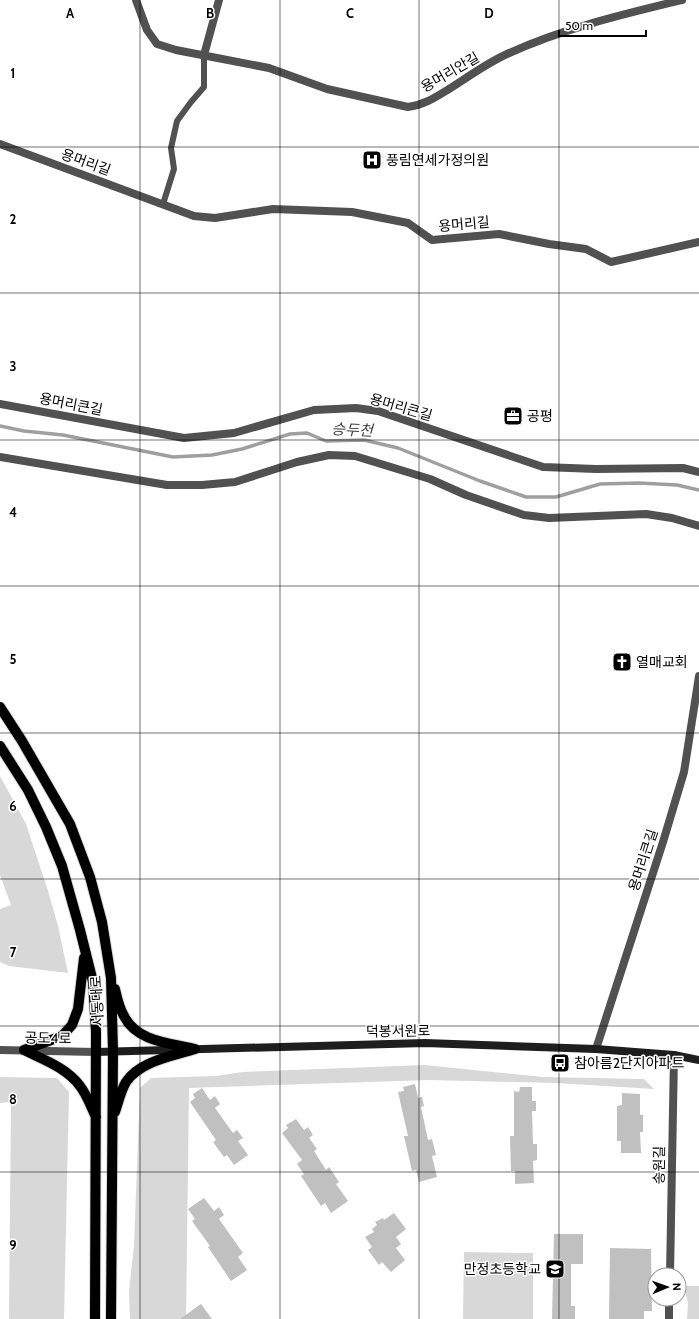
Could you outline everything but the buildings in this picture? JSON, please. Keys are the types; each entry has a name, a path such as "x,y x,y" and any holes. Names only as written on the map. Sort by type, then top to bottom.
{"main road":[{"name":"서동대로","path":"0,707 22,741 70,824 90,877 102,922 111,978 113,1052 111,1319"},
{"name":"서동대로","path":"0,746 28,790 46,827 62,866 85,950 92,982 96,1052 97,1119 95,1319"},
{"path":"24,1050 62,1036 72,1025 78,1009 85,950"},
{"path":"111,978 124,1016 134,1029 146,1037 195,1049"},
{"name":"덕봉서원로","path":"96,1052 425,1043 596,1049 674,1056 699,1060"},
{"path":"112,1121 125,1083 134,1073 148,1064 195,1049"},
{"path":"24,1050 55,1065 69,1074 81,1086 97,1119"}],"street":[{"name":"용머리안길","path":"136,0 147,30 158,44 176,50 269,68 326,89 408,107 418,106 433,99 505,55 544,38 641,10 682,0"},
{"path":"204,55 219,0"},
{"name":"용머리길","path":"0,144 194,216 215,218 273,210 352,212 408,222 432,240 499,234 549,244 586,249 611,262 699,242"},
{"name":"용머리큰길","path":"0,404 184,438 234,433 314,410 356,408 378,411 543,467 596,469 683,468 699,472"},
{"path":"0,457 166,485 202,485 235,482 297,462 329,455 354,456 430,479 466,496 524,515 549,518 646,514 672,518 699,526"},
{"name":"용머리큰길","path":"596,1049 684,772 699,676"},
{"name":"공도4로","path":"0,1050 96,1052"},
{"name":"송원길","path":"670,1267 674,1056"},
{"path":"669,1307 669,1319"}],"lane":[{"path":"163,204 174,169 171,148 177,121 204,87 204,55"}],"shaded area":[{"path":"0,776 26,824 58,926 68,973 9,966 0,962 0,909 11,905 0,875"},
{"path":"425,1065 543,1077 644,1079 654,1089 556,1083 429,1080 189,1088 186,1319 130,1319 129,1291 134,1246 140,1088 151,1078 216,1076 243,1072"},
{"path":"0,1077 57,1078 69,1092 64,1319 9,1319 11,1102 0,1103"},
{"path":"464,1252 533,1253 533,1319 463,1319"},
{"path":"687,1286 699,1286 699,1319 687,1319"}],"waterway":[{"name":"승두천","path":"0,426 24,431 63,435 173,457 212,455 242,449 290,434 307,433 326,441 364,440 398,448 480,481 526,497 556,497 600,484 639,483 677,485 699,490"}],"place":[{"name":"풍림연세가정의원","path":"372,160"},
{"name":"공평","path":"513,416"},
{"name":"열매교회","path":"622,662"},
{"name":"참아름2단지아파트","path":"560,1063"},
{"name":"만정초등학교","path":"555,1269"}]}
